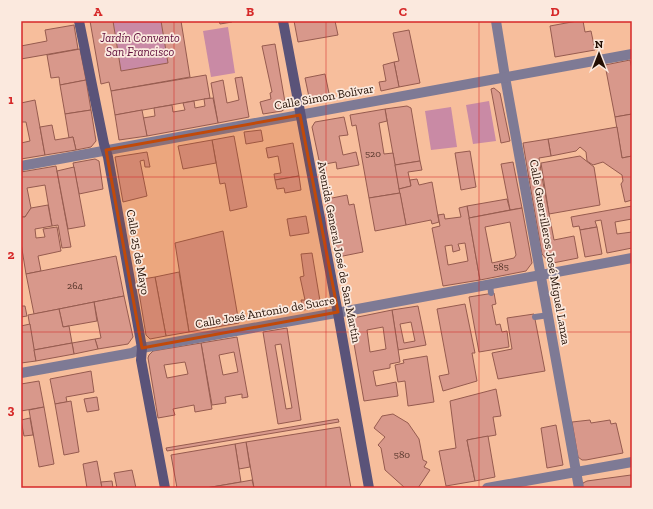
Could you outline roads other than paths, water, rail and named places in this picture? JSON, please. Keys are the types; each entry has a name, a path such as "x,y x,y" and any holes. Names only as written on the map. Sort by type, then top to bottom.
{"main road":[{"name":"Calle 25 de Mayo","path":"79,21 106,150 142,348 141,360 165,488"},
{"name":"Avenida General José de San Martín","path":"283,21 338,312 369,488"}],"street":[{"name":"Calle Guerrilleros José Miguel Lanza","path":"496,21 579,488"},
{"name":"Calle Simon Bolívar","path":"21,166 632,54"},
{"name":"Calle José Antonio de Sucre","path":"21,373 132,353 142,348 338,312 490,289 541,275 632,258"},
{"path":"487,488 632,462"}],"lane":[{"path":"535,317 549,315"}],"park label":[{"name":"Jardín Convento San Francisco","path":"140,45"}]}
